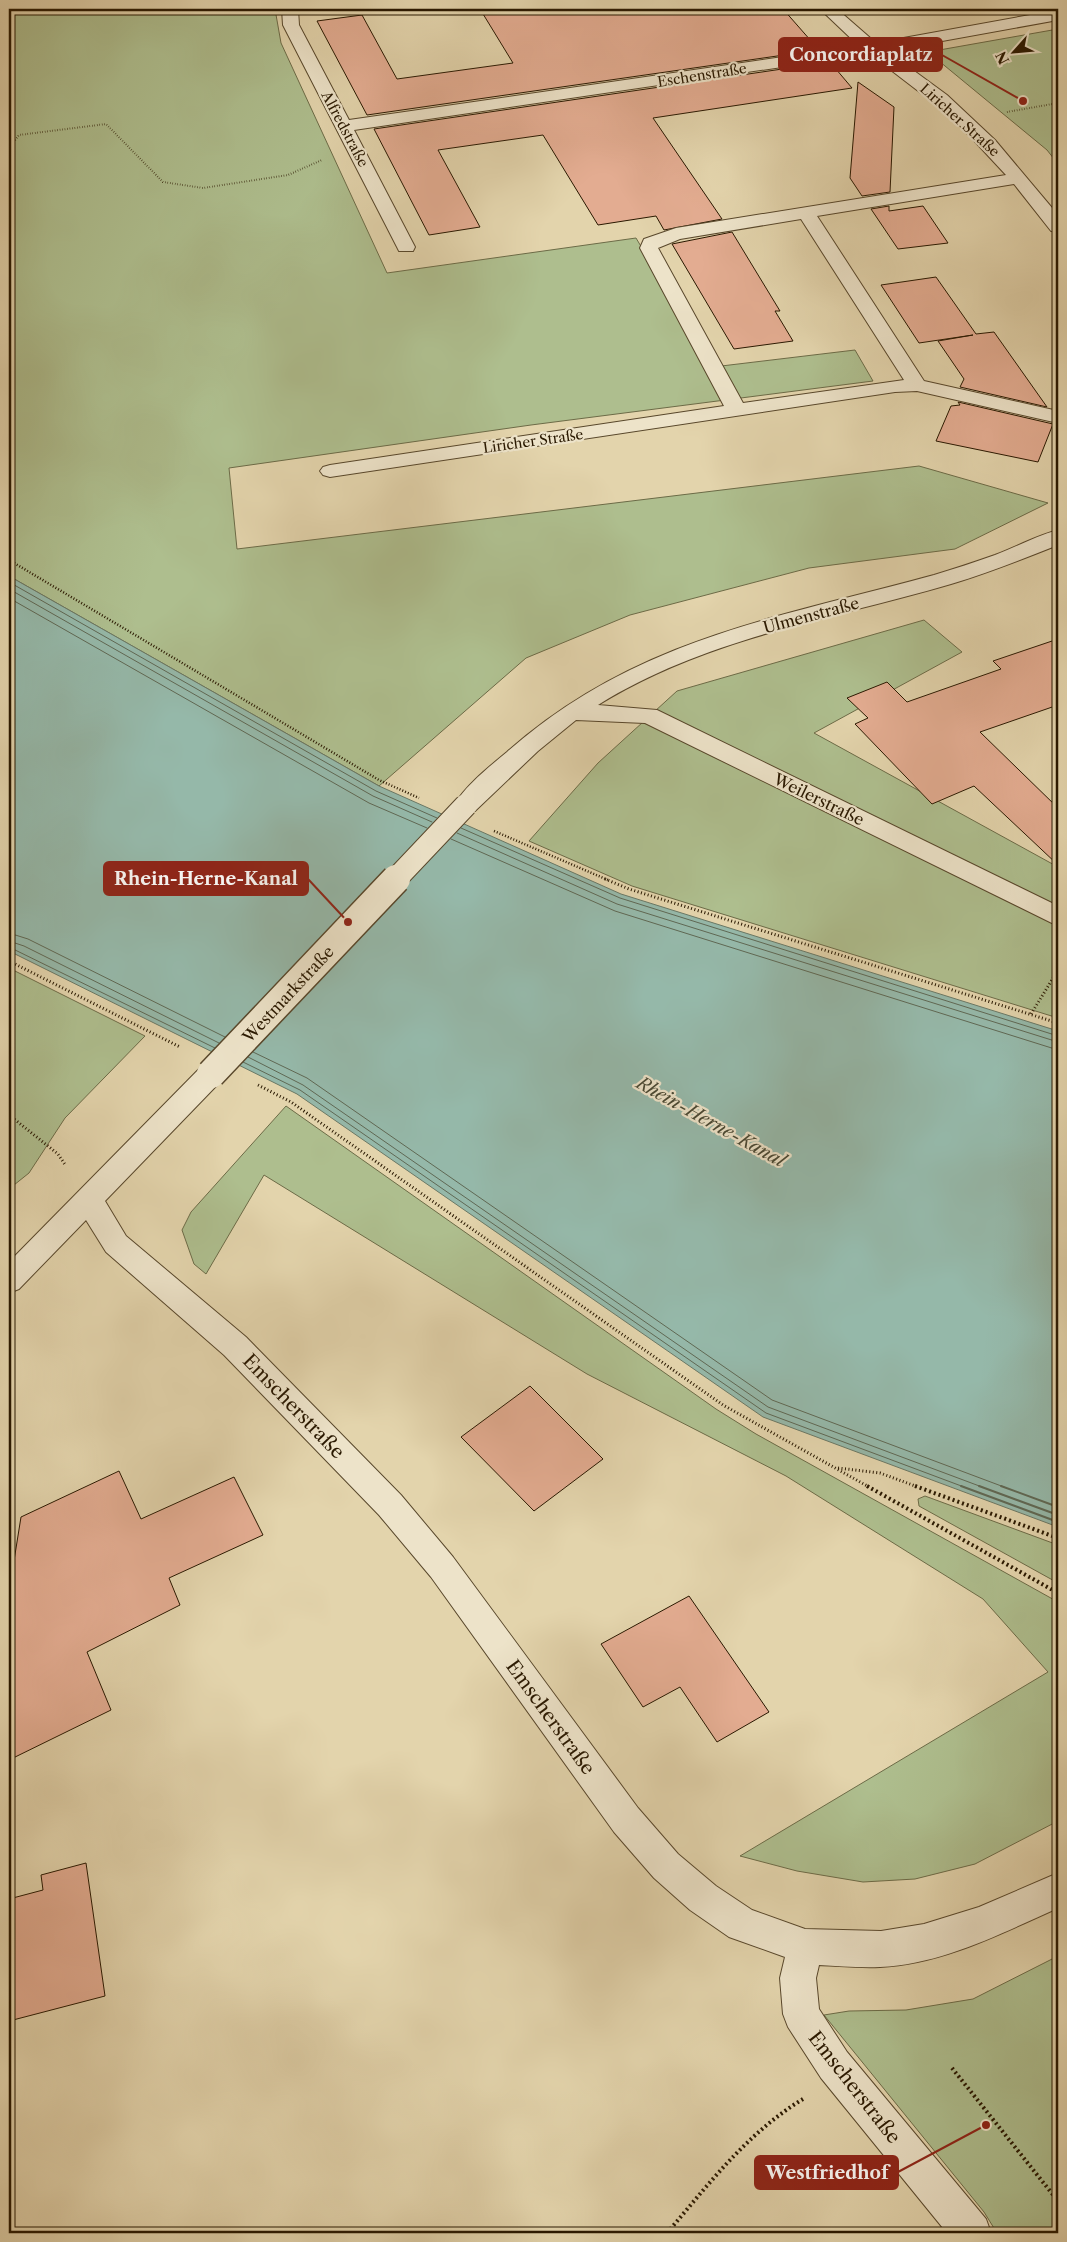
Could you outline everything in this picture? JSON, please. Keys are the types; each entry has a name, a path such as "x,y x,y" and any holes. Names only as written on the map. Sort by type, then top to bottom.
{"street":[{"name":"Alfredstraße","path":"290,9 291,25 406,247"},
{"name":"Liricher Straße","path":"828,9 854,35 941,99 964,119 994,148 1058,227"},
{"name":"Eschenstraße","path":"344,126 872,49 1058,15"},
{"name":"Liricher Straße","path":"737,410 649,248 650,243 676,234 1019,178"},
{"path":"806,213 917,385"},
{"name":"Liricher Straße","path":"330,471 895,386 917,385 1058,417"},
{"name":"Ulmenstraße","path":"571,712 599,693 633,676 726,638 971,573 1012,558 1058,537"},
{"name":"Westmarkstraße","path":"9,1281 212,1074 466,805 531,742 571,712"},
{"name":"Weilerstraße","path":"571,712 649,715 1058,917"},
{"name":"Emscherstraße","path":"89,1200 116,1244 235,1346 390,1505 442,1567 626,1820 666,1866 703,1898 742,1924 805,1947 798,1978 801,2014 834,2065 972,2233"},
{"path":"805,1947 881,1949 924,1942 982,1924 1058,1890"}],"path":[{"path":"964,119 1058,103"},
{"path":"9,148 19,135 106,124 163,182 203,188 288,175 354,145"},
{"path":"9,560 379,780 423,800"},
{"path":"486,827 629,889 1058,1023"},
{"path":"9,961 184,1049"},
{"path":"1032,1014 1058,970"},
{"path":"256,1084 292,1102 723,1405 1058,1593"},
{"path":"9,1115 58,1154 89,1200"},
{"path":"835,1468 880,1473 1058,1538"},
{"path":"952,2068 1058,2201"},
{"path":"667,2233 744,2144 787,2108 845,2078"}],"green space":[{"path":"9,9 275,9 281,43 387,273 636,238 713,367 855,350 873,381 531,425 229,468 237,549 919,466 1048,503 955,549 809,568 630,615 526,658 379,786 9,576"},
{"path":"1058,29 1058,164 1047,150 928,52"},
{"path":"924,620 962,652 814,733 1058,867 1058,1018 632,886 529,841 598,763 677,691"},
{"path":"9,968 145,1036 65,1118 29,1173 9,1189"},
{"path":"286,1106 716,1409 756,1434 1058,1602 1058,1821 975,1864 915,1879 863,1882 797,1871 740,1856 1048,1672 983,1599 786,1476 587,1374 264,1175 206,1274 194,1264 182,1230 191,1212"},
{"path":"925,1496 1058,1545 1058,1583 919,1506 918,1499"},
{"path":"1058,1956 1058,2233 997,2233 984,2212 824,2015 849,2011 906,2010 973,1999"}],"water":[{"path":"9,576 379,786 621,894 1058,1031 1058,1527 763,1417 297,1094 9,951"}],"building":[{"path":"480,9 783,9 819,50 367,115 317,21 362,15 397,79 513,63"},
{"path":"830,62 852,88 653,118 722,219 664,230 656,216 598,225 543,135 438,150 480,227 429,235 374,129"},
{"path":"858,82 894,107 890,192 862,196 850,178"},
{"path":"889,206 889,211 923,206 948,243 898,249 871,209"},
{"path":"732,232 780,311 775,311 793,341 734,349 672,244"},
{"path":"936,277 976,334 994,332 1047,407 960,387 964,379 938,341 973,335 919,343 881,285"},
{"path":"958,402 1053,424 1038,462 936,441 951,406 960,405"},
{"path":"1058,639 1058,705 980,732 1058,808 1058,865 974,786 932,804 855,724 868,718 847,698 887,682 907,702 1001,669 993,661"},
{"path":"530,1386 603,1459 534,1511 461,1437"},
{"path":"119,1471 141,1519 234,1477 263,1535 169,1578 180,1605 87,1652 111,1710 9,1760 9,1592 21,1517"},
{"path":"689,1596 769,1712 717,1742 680,1687 643,1707 601,1644"},
{"path":"86,1863 105,1996 13,2020 9,1980 9,1899 43,1890 41,1875"}],"place":[{"name":"Concordiaplatz","path":"1023,101"},
{"name":"Rhein-Herne-Kanal","path":"348,922"},
{"name":"Westfriedhof","path":"986,2125"}]}
